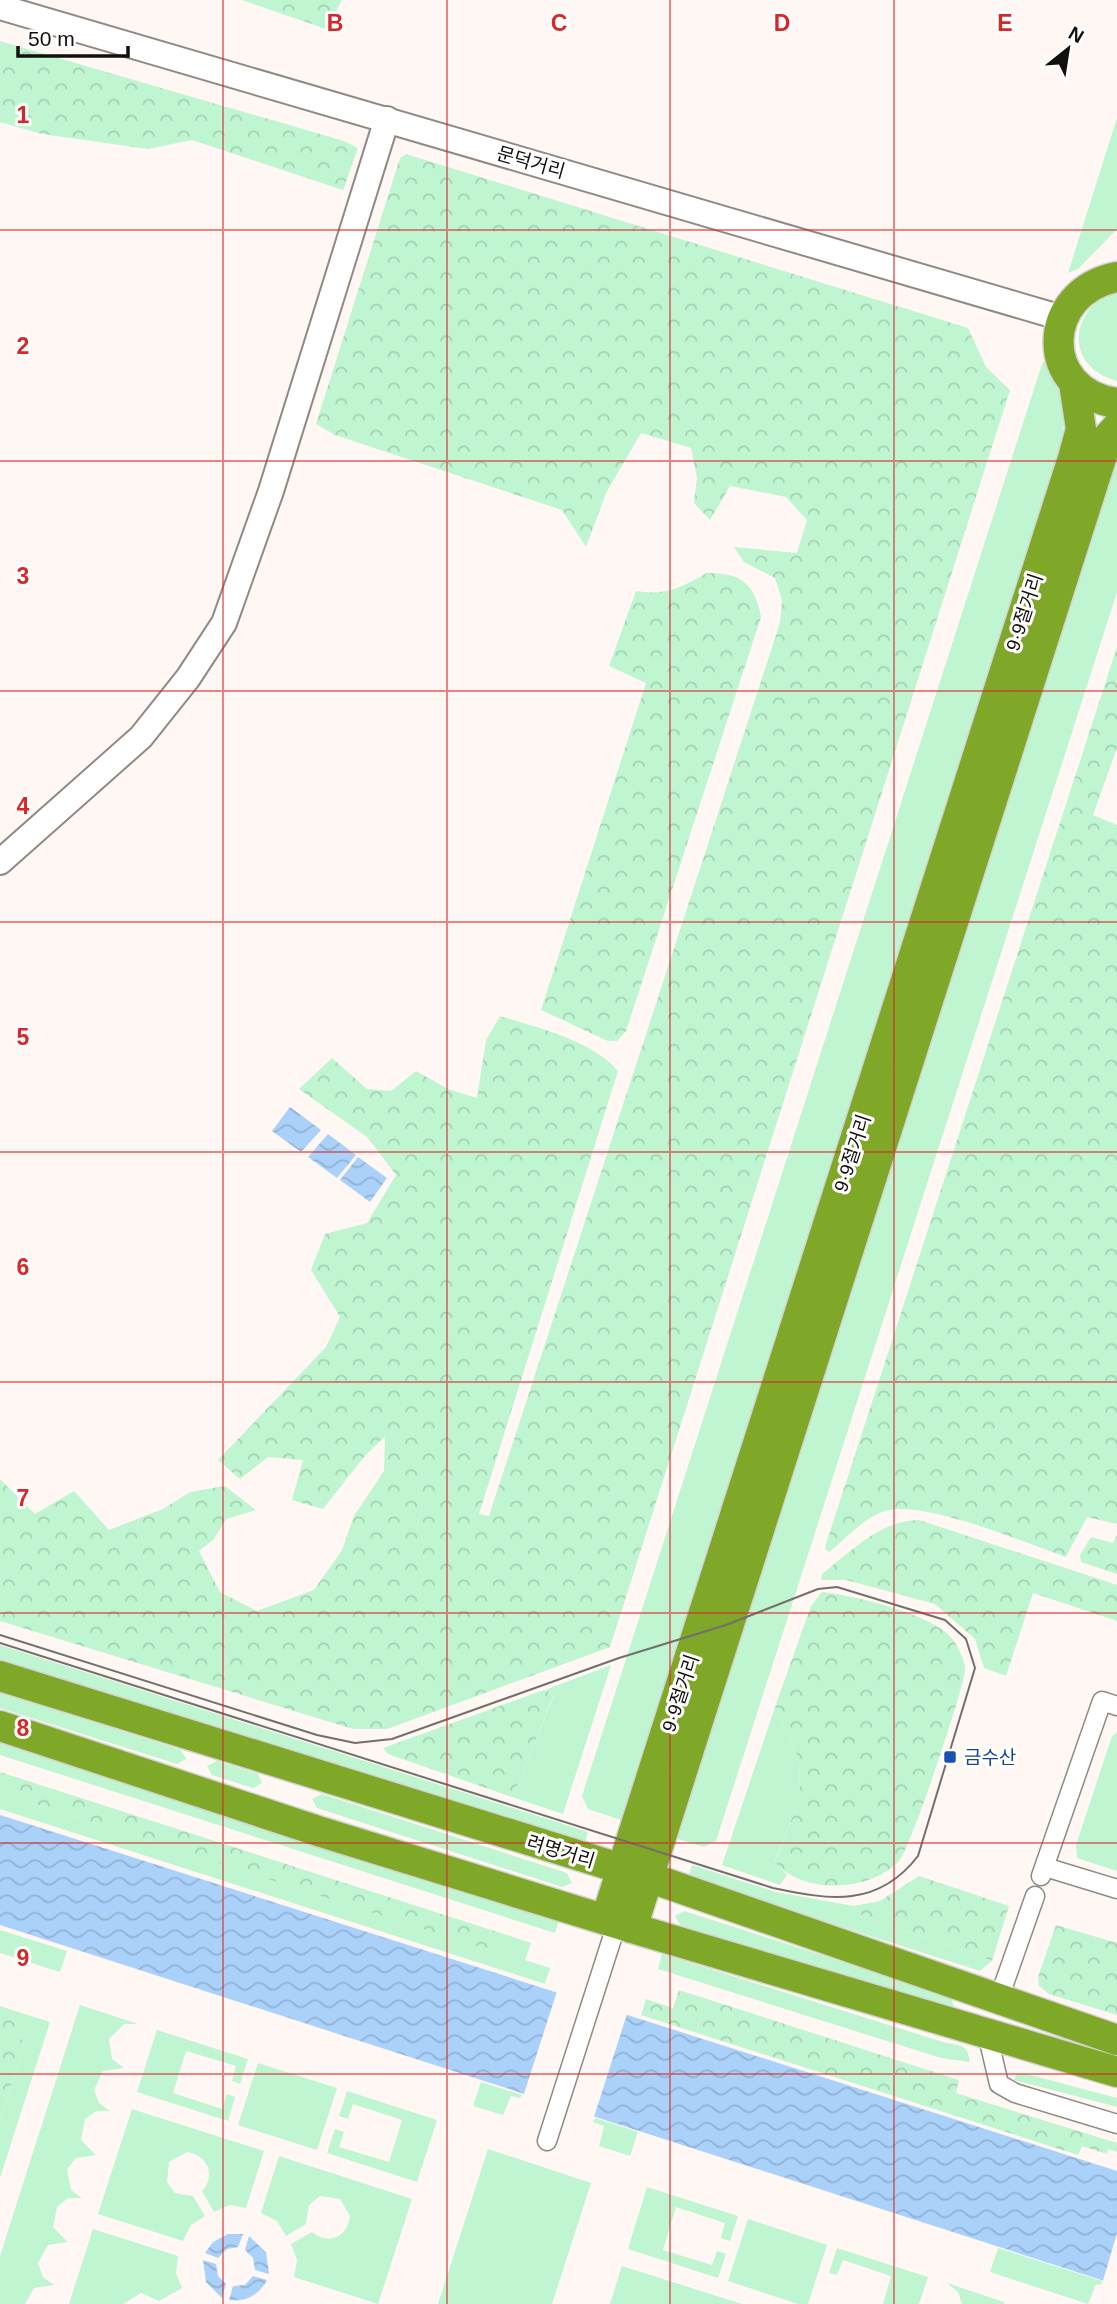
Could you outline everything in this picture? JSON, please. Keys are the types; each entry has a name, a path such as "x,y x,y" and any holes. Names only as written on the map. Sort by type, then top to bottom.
{"highway":[{"path":"1062,317 1083,289 1099,281 1117,277"},
{"name":"9·9절거리","path":"635,1874 1073,458 1080,429 1074,383 1059,352 1062,317"},
{"path":"1074,383 1088,394 1117,403"},
{"name":"9·9절거리","path":"618,1924 1093,481 1108,437 1117,427"},
{"name":"려명거리","path":"0,1676 635,1874 1117,2040"},
{"path":"0,1726 318,1831 618,1924 1117,2072"}],"main road":[{"name":"문덕거리","path":"0,7 1062,317"},
{"path":"0,862 141,737 188,678 224,623 271,491 387,119"}],"street":[{"path":"1117,1706 1102,1701 1043,1871 1117,1889"},
{"path":"999,2001 1035,1896"},
{"path":"547,2141 618,1924"},
{"path":"987,2033 999,2084 1015,2093 1117,2123"}],"green space":[{"path":"242,0 342,0 326,29"},
{"path":"0,41 344,141 358,148 343,190 192,140 148,149 42,134 0,122"},
{"path":"1117,118 1117,229 1078,269 1068,273"},
{"path":"406,154 968,328 986,367 1010,390 610,1647 387,1729 353,1729 0,1621 0,1479 35,1514 74,1491 109,1530 163,1509 190,1492 225,1486 256,1510 226,1519 214,1539 199,1551 220,1592 257,1611 314,1590 342,1550 354,1516 384,1471 385,1436 363,1458 323,1509 292,1500 303,1460 268,1457 240,1479 218,1460 326,1347 340,1317 311,1270 325,1234 367,1223 396,1175 367,1137 299,1089 332,1058 367,1089 391,1091 416,1071 448,1089 477,1098 486,1040 500,1016 580,1043 608,1060 618,1071 479,1514 489,1516 780,623 782,600 775,578 744,562 734,547 797,553 807,520 786,497 730,486 710,520 694,503 697,478 691,448 641,433 606,493 586,547 562,510 335,435 316,424 400,158"},
{"path":"1117,291 1117,381 1100,374 1088,363 1081,351 1079,337 1081,323 1089,310 1101,299"},
{"path":"1043,361 1060,391 1064,425 1061,448 621,1820 588,1809 582,1796"},
{"path":"1117,454 1117,592 716,1841 704,1847 671,1837"},
{"path":"707,573 729,575 745,583 755,596 761,617 626,1031 617,1041 608,1041 541,1010 646,683 609,666 636,591 673,589"},
{"path":"1117,647 1117,748 1093,815 1117,825 1117,1524 1087,1517 1066,1557 974,1524 924,1511 902,1509 885,1511 870,1518 829,1552 825,1549 826,1544"},
{"path":"919,1520 1117,1585 1117,1621 1033,1593 1006,1676 984,1668 975,1639 935,1604 846,1580 821,1580 822,1574 867,1538 891,1525"},
{"path":"1117,1535 1117,1574 1081,1562 1080,1555 1091,1537 1113,1543"},
{"path":"822,1592 873,1602 931,1623 954,1641 965,1667 956,1706 936,1768 914,1829 899,1861 871,1879 837,1886 802,1880 787,1873 775,1862 800,1798 799,1759 775,1707 811,1606"},
{"path":"0,1645 588,1832 584,1846 0,1661"},
{"path":"611,1665 563,1814 509,1796 515,1792 554,1695 545,1690"},
{"path":"544,1690 554,1694 515,1792 509,1796 388,1754 383,1748"},
{"path":"0,1692 181,1750 186,1759 177,1764 0,1708"},
{"path":"775,1707 799,1759 800,1798 775,1861 787,1875 780,1885 722,1865"},
{"path":"1117,1732 1117,1871 1077,1858 1076,1845 1112,1736"},
{"path":"0,1741 559,1920 555,1933 0,1755"},
{"path":"217,1761 258,1774 262,1783 253,1788 212,1775 207,1766"},
{"path":"0,1772 507,1935 501,1954 0,1793"},
{"path":"0,1793 500,1953 507,1935 531,1943 525,1960 550,1968 545,1984 0,1809"},
{"path":"322,1794 567,1873 572,1883 562,1887 317,1808 312,1799"},
{"path":"692,1865 776,1892 854,1906 861,1915 992,1961 980,1971 688,1878"},
{"path":"919,1876 1009,1906 992,1961 861,1915 854,1906 880,1901"},
{"path":"684,1911 950,1996 954,2006 945,2011 680,1925 675,1916"},
{"path":"1056,1925 1117,1943 1117,2015 1049,1994 1039,1986 1038,1977"},
{"path":"0,1930 67,1951 60,1972 0,1953"},
{"path":"662,1954 946,2043 960,2045 968,2052 970,2062 941,2058 658,1969"},
{"path":"679,1990 959,2080 956,2093 1117,2143 1117,2152 1108,2149 1107,2154 1082,2146 1078,2155 641,2015 646,1999 673,2008"},
{"path":"80,2005 138,2024 124,2024 109,2039 112,2059 124,2068 103,2071 94,2090 99,2103 110,2111 96,2111 85,2119 81,2140 96,2155 76,2158 67,2169 71,2190 82,2198 68,2198 57,2207 53,2227 68,2242 48,2245 38,2263 43,2277 54,2285 34,2288 25,2304 0,2304 0,2256"},
{"path":"0,2006 9,2009 24,2045 0,2121"},
{"path":"9,2009 50,2022 0,2178 0,2121 24,2045"},
{"path":"157,2030 248,2059 240,2084 232,2081 236,2066 186,2051 173,2093 222,2109 227,2094 235,2097 228,2121 137,2092"},
{"path":"258,2063 337,2088 317,2150 238,2125"},
{"path":"1023,2073 1117,2098 1117,2107 1014,2080 1016,2074"},
{"path":"481,2082 522,2095 520,2098 511,2096 503,2115 473,2106"},
{"path":"347,2091 437,2120 417,2182 327,2153 335,2129 344,2132 339,2147 389,2162 402,2120 353,2104 348,2119 339,2116"},
{"path":"132,2109 264,2151 246,2208 230,2205 214,2212 202,2191 209,2179 208,2167 200,2157 187,2152 169,2162 167,2182 175,2193 193,2196 205,2216 191,2225 183,2241 98,2214"},
{"path":"595,2118 638,2132 630,2156 599,2146 604,2126 593,2122"},
{"path":"488,2149 591,2183 552,2304 438,2304"},
{"path":"279,2156 412,2199 378,2304 294,2277 297,2260 291,2244 312,2232 324,2238 336,2237 345,2229 350,2216 340,2199 320,2196 309,2205 306,2224 286,2236 277,2221 261,2213"},
{"path":"647,2187 738,2216 730,2241 721,2238 725,2223 676,2207 663,2250 712,2265 717,2251 726,2254 718,2278 628,2249"},
{"path":"748,2219 827,2245 808,2304 798,2304 728,2281"},
{"path":"93,2229 178,2256 176,2273 182,2288 159,2301 141,2293 123,2304 69,2304"},
{"path":"837,2248 928,2277 919,2304 883,2304 891,2276 843,2260 837,2275 829,2273"},
{"path":"998,2248 1102,2281 1101,2285 1096,2284 1088,2304 990,2272"},
{"path":"622,2266 742,2304 610,2304"},
{"path":"947,2283 1004,2304 962,2304 958,2292"}],"water":[{"path":"290,1107 321,1130 301,1152 272,1131"},
{"path":"328,1134 356,1155 337,1178 308,1157"},
{"path":"358,1157 387,1178 370,1202 340,1180"},
{"path":"0,1815 1117,2171 1117,2285 0,1925"},
{"path":"228,2234 243,2234 238,2247 227,2249 218,2258 205,2253 213,2242"},
{"path":"249,2236 266,2252 269,2274 255,2270 253,2258 245,2250"},
{"path":"203,2260 216,2264 218,2276 226,2284 222,2298 206,2282"},
{"path":"253,2276 267,2280 260,2290 246,2299 229,2300 233,2286 245,2285"}],"pier":[{"path":"558,1988 628,2011 593,2120 523,2097"},
{"path":"1117,2233 1117,2288 1102,2284"}],"tram line":[{"path":"0,1635 317,1735 355,1743 392,1739 619,1658 726,1625 818,1589 837,1587 945,1620 966,1639 975,1668 918,1856 903,1873 886,1885 870,1892 833,1897 773,1888 0,1643"}],"place":[{"name":"금수산","path":"950,1757"}]}
